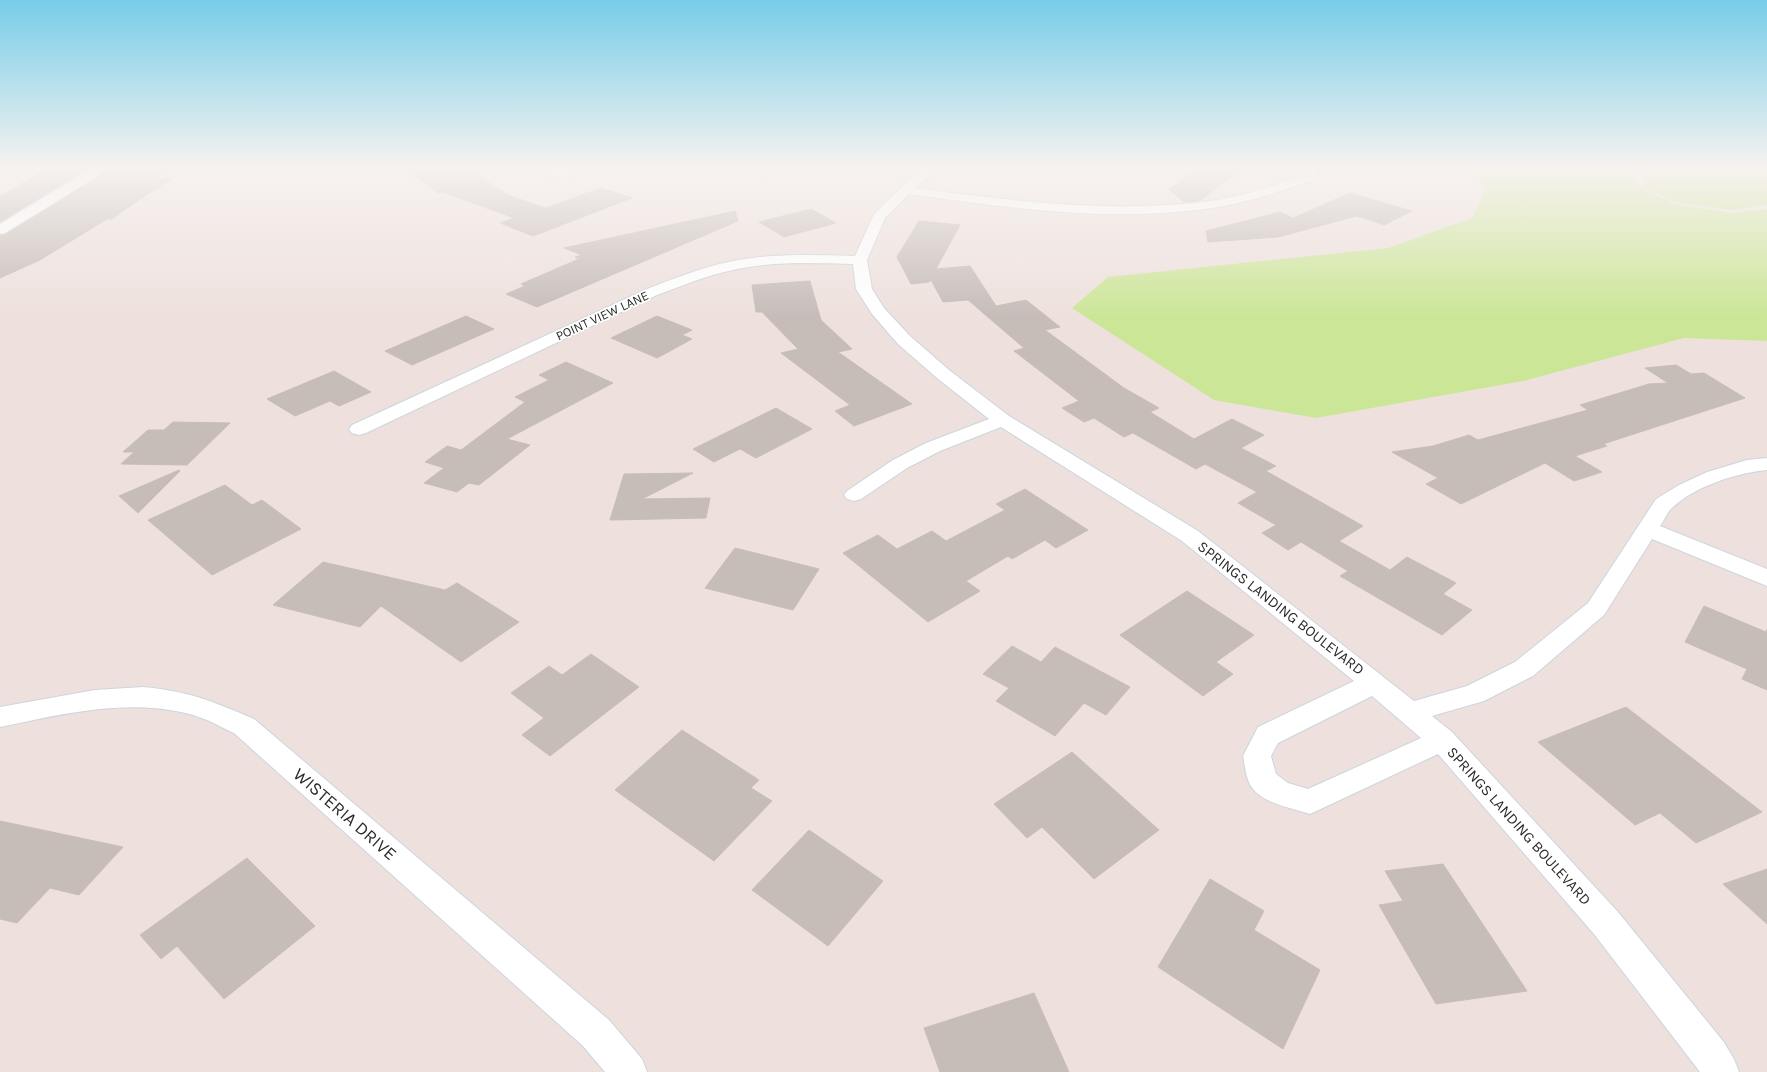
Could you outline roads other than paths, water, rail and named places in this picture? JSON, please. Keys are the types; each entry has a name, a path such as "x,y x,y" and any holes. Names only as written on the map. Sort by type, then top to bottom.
{"street":[{"path":"0,230 23,216"},
{"path":"860,260 880,216"},
{"name":"POINT VIEW LANE","path":"359,429 652,292 696,275 734,265 770,260 799,258 860,260"},
{"name":"SPRINGS LANDING BOULEVARD","path":"860,260 864,289 878,311 904,340 943,374 1002,420 1190,536 1374,683 1442,740 1606,923 1710,1054 1721,1072"},
{"path":"854,495 900,464 933,446 1002,420"},
{"path":"1408,713 1475,694 1524,669 1596,609 1662,504 1686,489 1714,476 1747,466 1767,464"},
{"path":"1647,529 1767,578"},
{"path":"1374,683 1268,735 1257,756 1263,781 1279,792 1310,802 1442,740"},
{"name":"WISTERIA DRIVE","path":"0,717 100,699 154,697 192,704 244,726 596,1033 629,1072"}]}
